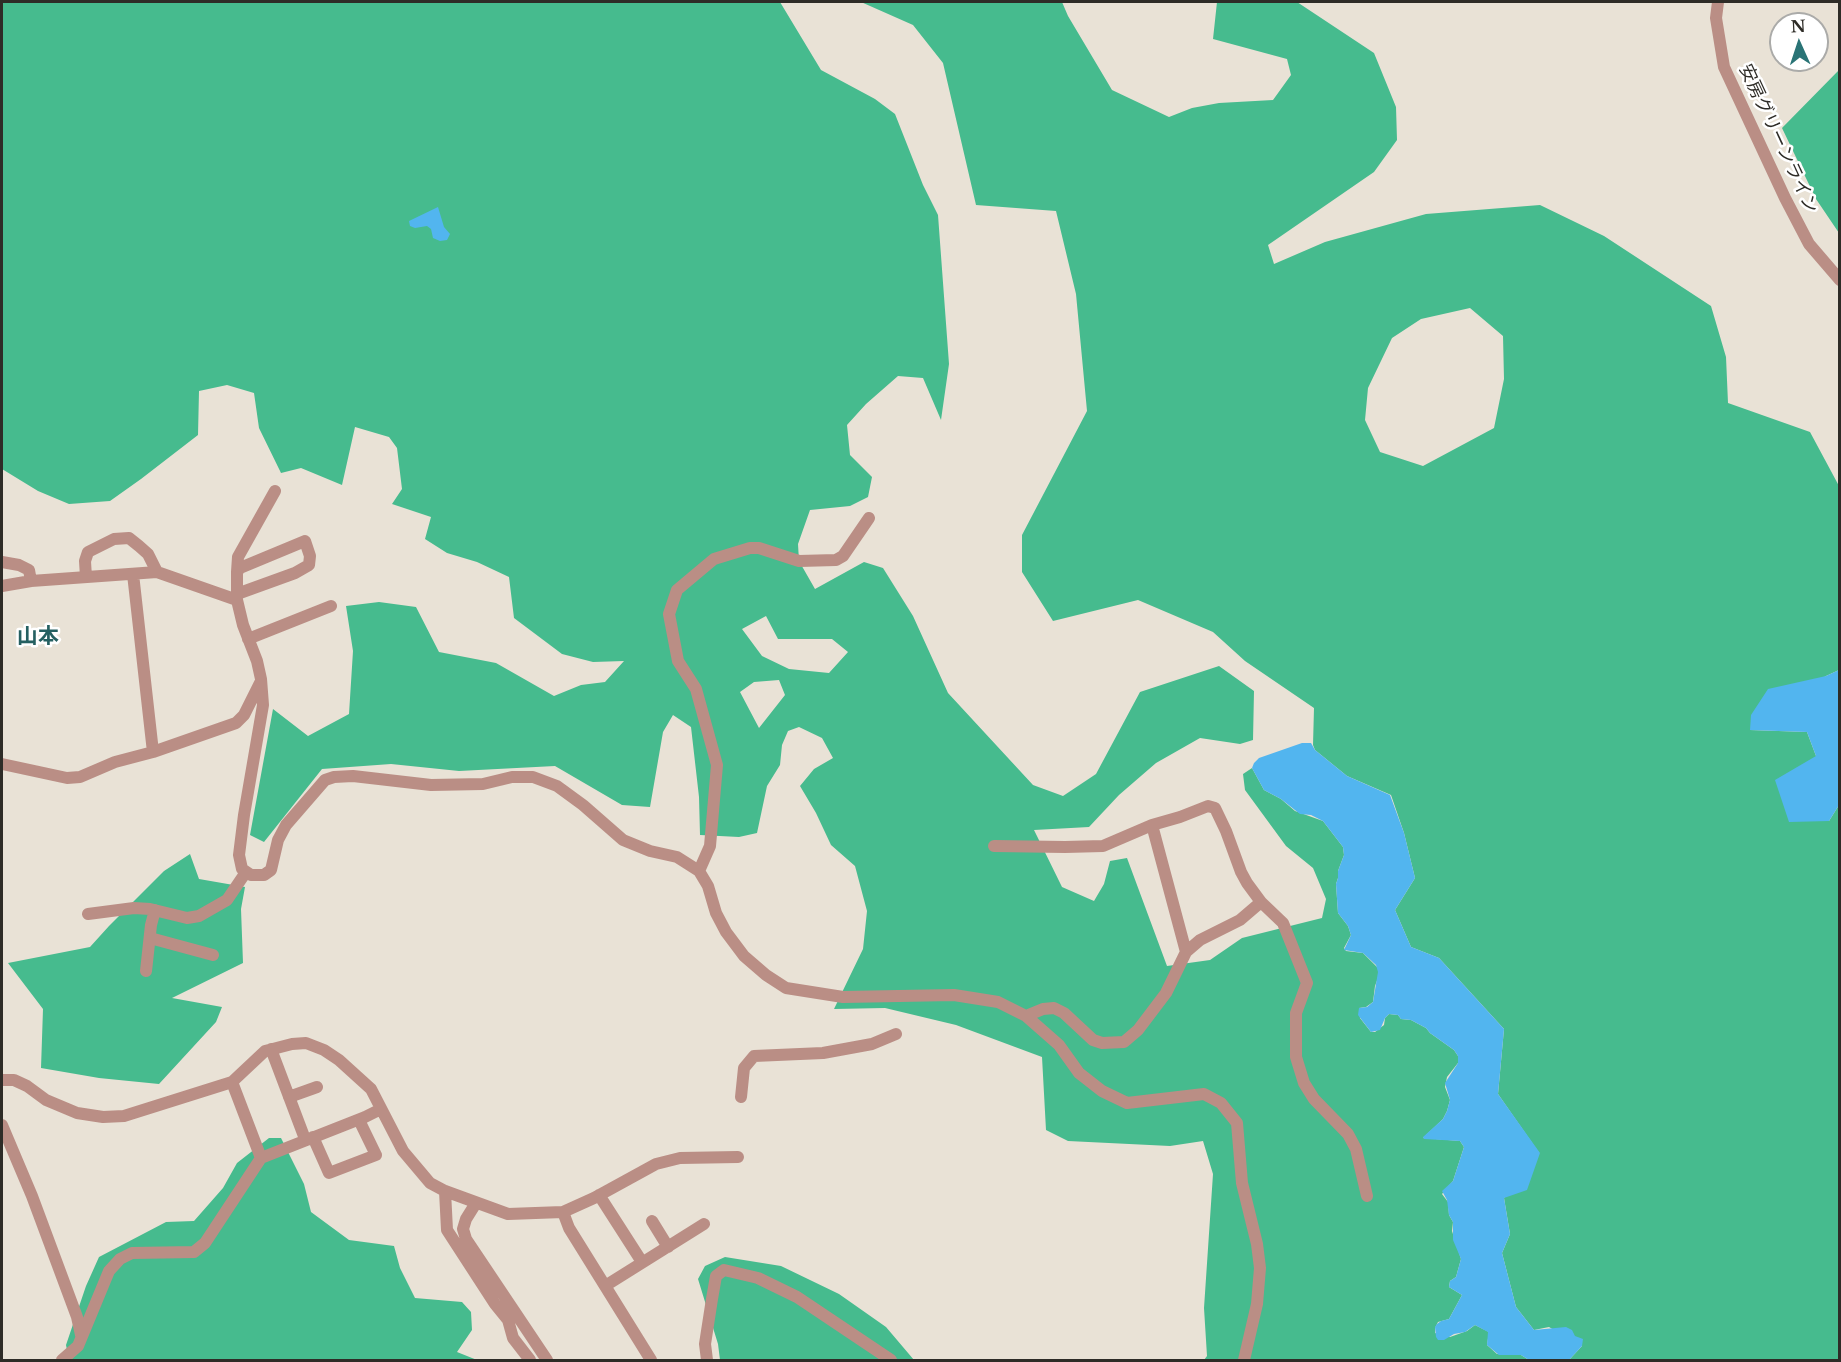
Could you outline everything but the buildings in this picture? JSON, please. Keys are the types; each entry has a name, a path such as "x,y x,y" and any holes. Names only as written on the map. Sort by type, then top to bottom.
{"street":[{"name":"安房グリーンライン","path":"1718,2 1716,27 1724,67 1809,244 1839,280"},
{"path":"275,491 238,557 237,597 261,679 262,705 239,855 242,869 251,875 264,875 271,870 278,840 286,825 325,780 334,777 352,776 431,785 483,784 512,777 533,777 557,786 623,840 677,858 699,871 708,886 716,913 726,932 744,956 786,988 843,997 954,995 998,1002 1026,1016 1059,1045 1079,1072 1110,1095 1127,1103 1204,1094 1221,1103 1237,1123 1242,1183 1257,1244 1260,1268 1257,1304 1244,1360"},
{"path":"699,871 710,846 717,765 696,689 678,661 669,614 677,590 714,559 750,548 759,548 799,561 836,560 843,556 870,518"},
{"path":"86,577 85,561 88,552 114,539 129,538 148,554 157,573"},
{"path":"2,586 31,581 157,573 237,597 309,565 310,556 305,541 240,568 237,572"},
{"path":"2,562 19,565 29,570 31,581"},
{"path":"133,574 153,752"},
{"path":"248,639 331,606"},
{"path":"2,764 66,778 80,777 115,762 153,752 236,723 244,715 261,679"},
{"path":"994,846 1103,846 1152,825 1180,818 1208,806 1215,808 1241,872 1261,902 1283,923 1307,983 1296,1013 1294,1033 1296,1057 1304,1083 1314,1099 1348,1134 1356,1149 1367,1196"},
{"path":"1152,825 1186,952"},
{"path":"88,914 134,908 155,910 187,918 199,916 227,900 246,872"},
{"path":"1026,1016 1043,1009 1054,1008 1064,1013 1093,1040 1102,1043 1124,1042 1138,1030 1166,993 1186,952 1200,940 1240,920 1261,902"},
{"path":"146,971 155,910"},
{"path":"150,938 213,955"},
{"path":"741,1097 744,1068 754,1056 823,1053 872,1044 896,1034"},
{"path":"2,1080 14,1080 27,1086 46,1101 62,1108 103,1118 124,1116 232,1082 265,1051 292,1044 306,1044 324,1050 339,1060 371,1089 404,1152 415,1168 430,1183 445,1191 508,1214 562,1212 656,1164 680,1158 738,1157"},
{"path":"271,1049 289,1097 329,1173 376,1155 359,1120"},
{"path":"232,1082 261,1158"},
{"path":"289,1097 317,1087"},
{"path":"62,1360 78,1346 109,1271 120,1259 132,1253 194,1252 205,1243 261,1158 359,1120 381,1108"},
{"path":"2,1125 32,1196 77,1317 81,1335"},
{"path":"445,1191 447,1230 508,1320 513,1338 530,1360"},
{"path":"599,1195 642,1262"},
{"path":"476,1203 466,1219 463,1229 465,1239 547,1360"},
{"path":"562,1212 569,1228 651,1360"},
{"path":"652,1221 668,1246"},
{"path":"605,1286 704,1224"},
{"path":"706,1360 705,1344 711,1299 716,1276 724,1270 758,1278 797,1297 891,1360"}],"green space":[{"path":"2,2 780,2 821,70 875,99 895,114 923,185 938,215 949,364 941,420 923,378 898,376 866,404 847,425 850,455 872,477 868,497 850,506 810,510 798,544 799,561 815,589 864,562 883,568 913,616 948,693 1033,785 1063,796 1096,774 1140,692 1219,666 1254,691 1253,740 1240,744 1200,738 1156,763 1119,795 1089,827 1034,830 1062,887 1094,901 1104,884 1110,861 1127,858 1167,966 1210,960 1242,938 1322,918 1326,899 1313,868 1286,846 1245,790 1243,774 1252,768 1264,790 1281,799 1295,811 1323,821 1343,847 1344,855 1336,884 1338,913 1348,926 1351,935 1344,948 1346,951 1363,953 1378,968 1373,1002 1366,1007 1359,1008 1360,1018 1371,1032 1375,1032 1384,1025 1385,1018 1389,1014 1411,1020 1426,1028 1454,1050 1458,1056 1458,1063 1447,1077 1445,1087 1450,1100 1447,1111 1443,1119 1423,1138 1460,1141 1464,1147 1453,1181 1442,1194 1448,1202 1449,1215 1453,1222 1452,1231 1461,1259 1456,1277 1450,1281 1449,1287 1462,1295 1449,1319 1438,1322 1435,1333 1450,1337 1467,1331 1475,1325 1489,1332 1487,1345 1497,1354 1521,1355 1529,1360 1204,1360 1207,1356 1204,1308 1213,1174 1203,1141 1170,1146 1068,1141 1046,1130 1042,1057 956,1025 885,1008 834,1009 863,949 867,911 855,866 831,845 800,786 814,769 833,758 822,738 799,727 788,731 782,745 780,765 767,786 757,833 739,837 700,835 699,797 691,727 673,715 663,732 650,807 622,805 555,766 459,771 391,764 322,769 264,842 250,835 273,709 308,736 349,714 353,651 346,606 379,602 416,607 439,652 496,663 554,696 581,685 605,682 624,661 593,662 562,654 514,618 509,577 477,562 447,553 425,539 431,517 392,504 402,489 397,448 389,437 355,427 342,485 301,468 281,473 259,428 254,393 227,385 199,391 198,435 110,501 69,504 38,491 2,469","holes":["766,616 778,639 832,639 848,652 829,673 789,669 762,656 742,629","779,680 785,695 759,728 740,692 754,682"]},
{"path":"861,2 1062,2 1112,90 1169,117 1192,108 1219,103 1273,100 1291,75 1287,59 1213,39 1217,2 1297,2 1374,53 1396,107 1397,140 1374,172 1268,245 1274,264 1325,242 1426,214 1540,205 1604,236 1711,306 1726,357 1728,403 1810,432 1839,486 1839,670 1826,676 1750,730 1807,732 1816,756 1829,821 1839,805 1839,1360 1569,1360 1582,1346 1549,1327 1534,1330 1516,1307 1502,1253 1510,1234 1504,1198 1539,1153 1498,1094 1504,1029 1439,958 1411,947 1395,910 1415,878 1404,833 1391,795 1347,776 1315,750 1313,745 1314,708 1245,661 1213,632 1138,600 1053,621 1022,572 1022,535 1087,411 1076,294 1056,211 976,205 943,63 913,25","holes":["1470,308 1503,336 1504,379 1494,428 1423,466 1380,452 1365,420 1368,388 1392,338 1421,319"]},
{"path":"1839,70 1839,233 1816,199 1782,128"},
{"path":"190,854 199,879 245,887 241,909 243,963 172,998 222,1007 216,1022 159,1084 99,1078 41,1068 43,1009 8,963 90,947 164,871"},
{"path":"269,1138 281,1138 304,1184 311,1212 349,1240 394,1246 400,1268 415,1298 462,1302 471,1312 472,1330 457,1352 477,1360 69,1360 66,1345 86,1286 99,1257 166,1222 194,1221 223,1188 237,1163"},
{"path":"725,1257 781,1266 839,1294 886,1327 914,1360 720,1360 718,1344 698,1279 705,1266"}],"water":[{"path":"438,207 444,227 450,234 447,240 440,241 433,238 431,229 427,226 415,228 410,226 409,221"},
{"path":"1839,670 1839,805 1829,821 1789,822 1775,780 1816,756 1807,732 1750,730 1751,715 1768,689 1826,676"},
{"path":"1302,743 1311,743 1315,750 1347,776 1390,795 1404,833 1415,878 1395,910 1411,947 1439,958 1504,1029 1498,1094 1540,1153 1527,1190 1504,1198 1510,1234 1502,1253 1516,1307 1534,1330 1566,1327 1572,1330 1575,1336 1583,1339 1582,1346 1569,1360 1529,1360 1521,1355 1499,1355 1487,1345 1488,1332 1475,1325 1465,1332 1454,1334 1444,1340 1438,1340 1436,1337 1435,1327 1441,1321 1449,1319 1462,1295 1449,1287 1450,1281 1456,1277 1461,1259 1453,1240 1453,1222 1442,1191 1453,1181 1464,1147 1460,1141 1424,1139 1423,1137 1443,1119 1447,1111 1450,1100 1445,1083 1458,1063 1458,1056 1454,1050 1426,1028 1411,1020 1389,1014 1380,1030 1371,1032 1358,1015 1359,1008 1367,1007 1373,1002 1378,972 1376,965 1363,953 1344,950 1351,935 1348,926 1338,913 1336,884 1344,855 1343,847 1323,821 1311,815 1300,814 1281,799 1264,790 1252,768 1259,758"}],"district":[{"name":"山本","path":"38,637"}]}
